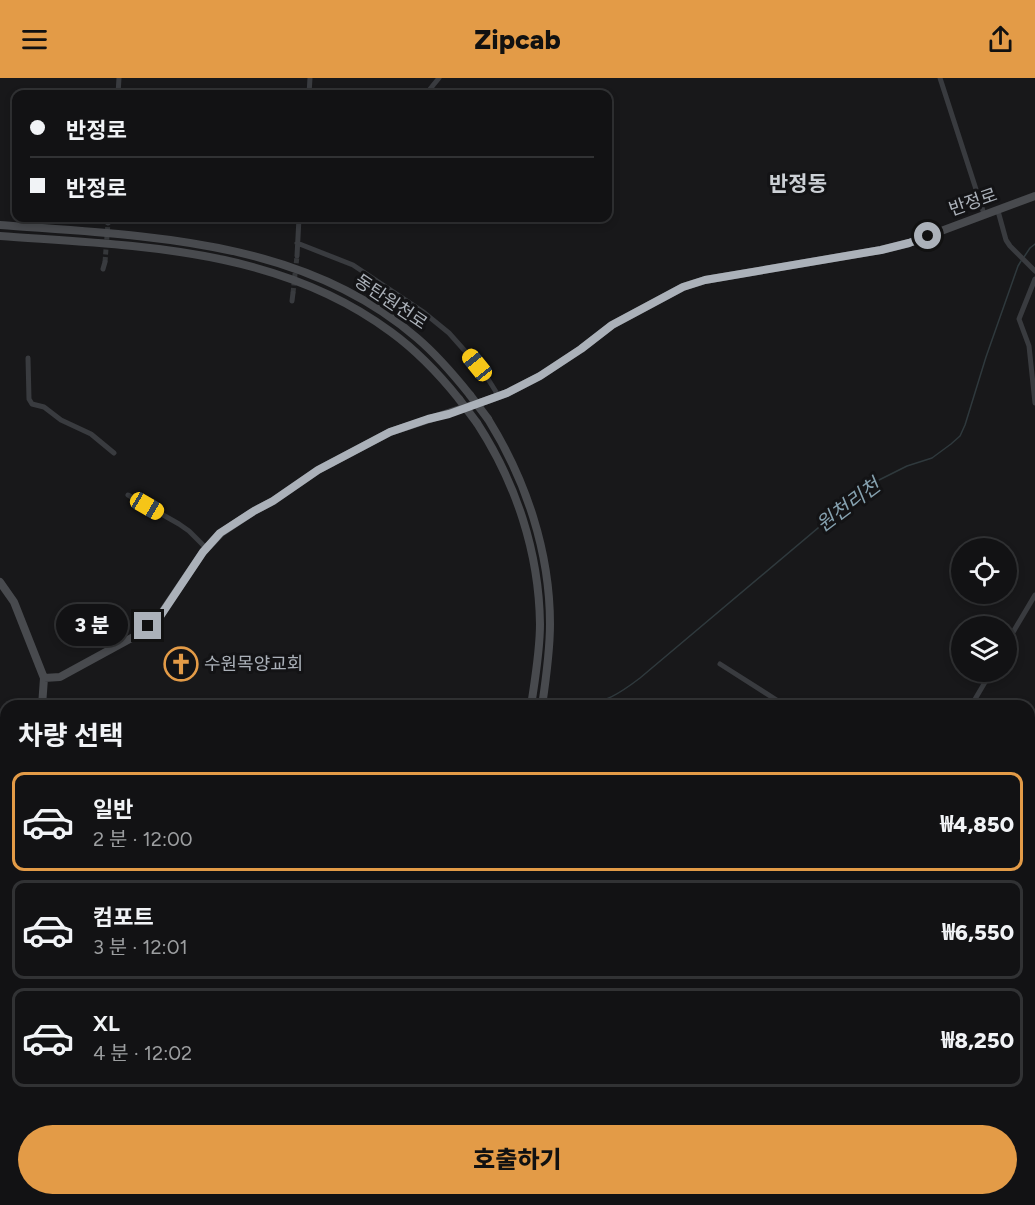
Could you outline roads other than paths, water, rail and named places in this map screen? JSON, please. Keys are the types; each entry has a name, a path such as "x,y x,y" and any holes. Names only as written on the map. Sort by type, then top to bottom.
{"main road":[{"name":"반정로","path":"44,678 60,676 137,635 159,618 206,548 220,533 318,470 390,432 486,402 507,393 540,376 612,325 683,287 705,280 890,248 1035,196"},
{"name":"동탄원천로","path":"0,224 170,239 237,251 288,265 338,286 385,314 425,346 453,373 488,419 513,463 532,514 541,544 549,596 549,655 543,700"},
{"name":"동탄원천로","path":"0,237 169,250 227,260 278,273 323,291 375,320 407,345 442,378 477,423 505,473 521,514 530,544 540,624 532,700"},
{"path":"0,582 14,602 44,678 42,700"}],"street":[{"path":"429,90 439,78"},
{"path":"940,78 984,214"},
{"path":"998,211 1006,240 1034,270"},
{"path":"297,256 299,222"},
{"path":"297,243 353,266 422,311 449,333 489,380 498,395"},
{"path":"103,269 105,262"},
{"path":"1035,279 1019,319 1029,346 1035,403"},
{"path":"292,301 293,293"},
{"path":"28,358 29,399 32,404 44,407 61,420 91,434 114,453"},
{"path":"128,495 179,524 206,548"},
{"path":"1017,625 1035,595"},
{"path":"720,664 777,700"},
{"path":"975,700 985,682"}],"waterway":[{"name":"원천리천","path":"1024,257 1035,244"},
{"name":"원천리천","path":"604,700 640,678 869,485 907,466 932,458 960,436 1021,261"}],"tunnel":[{"path":"105,262 108,223"},
{"path":"293,293 297,256"}],"place":[{"name":"수원목양교회","path":"181,664"}],"district":[{"name":"반정동","path":"798,183"}]}
